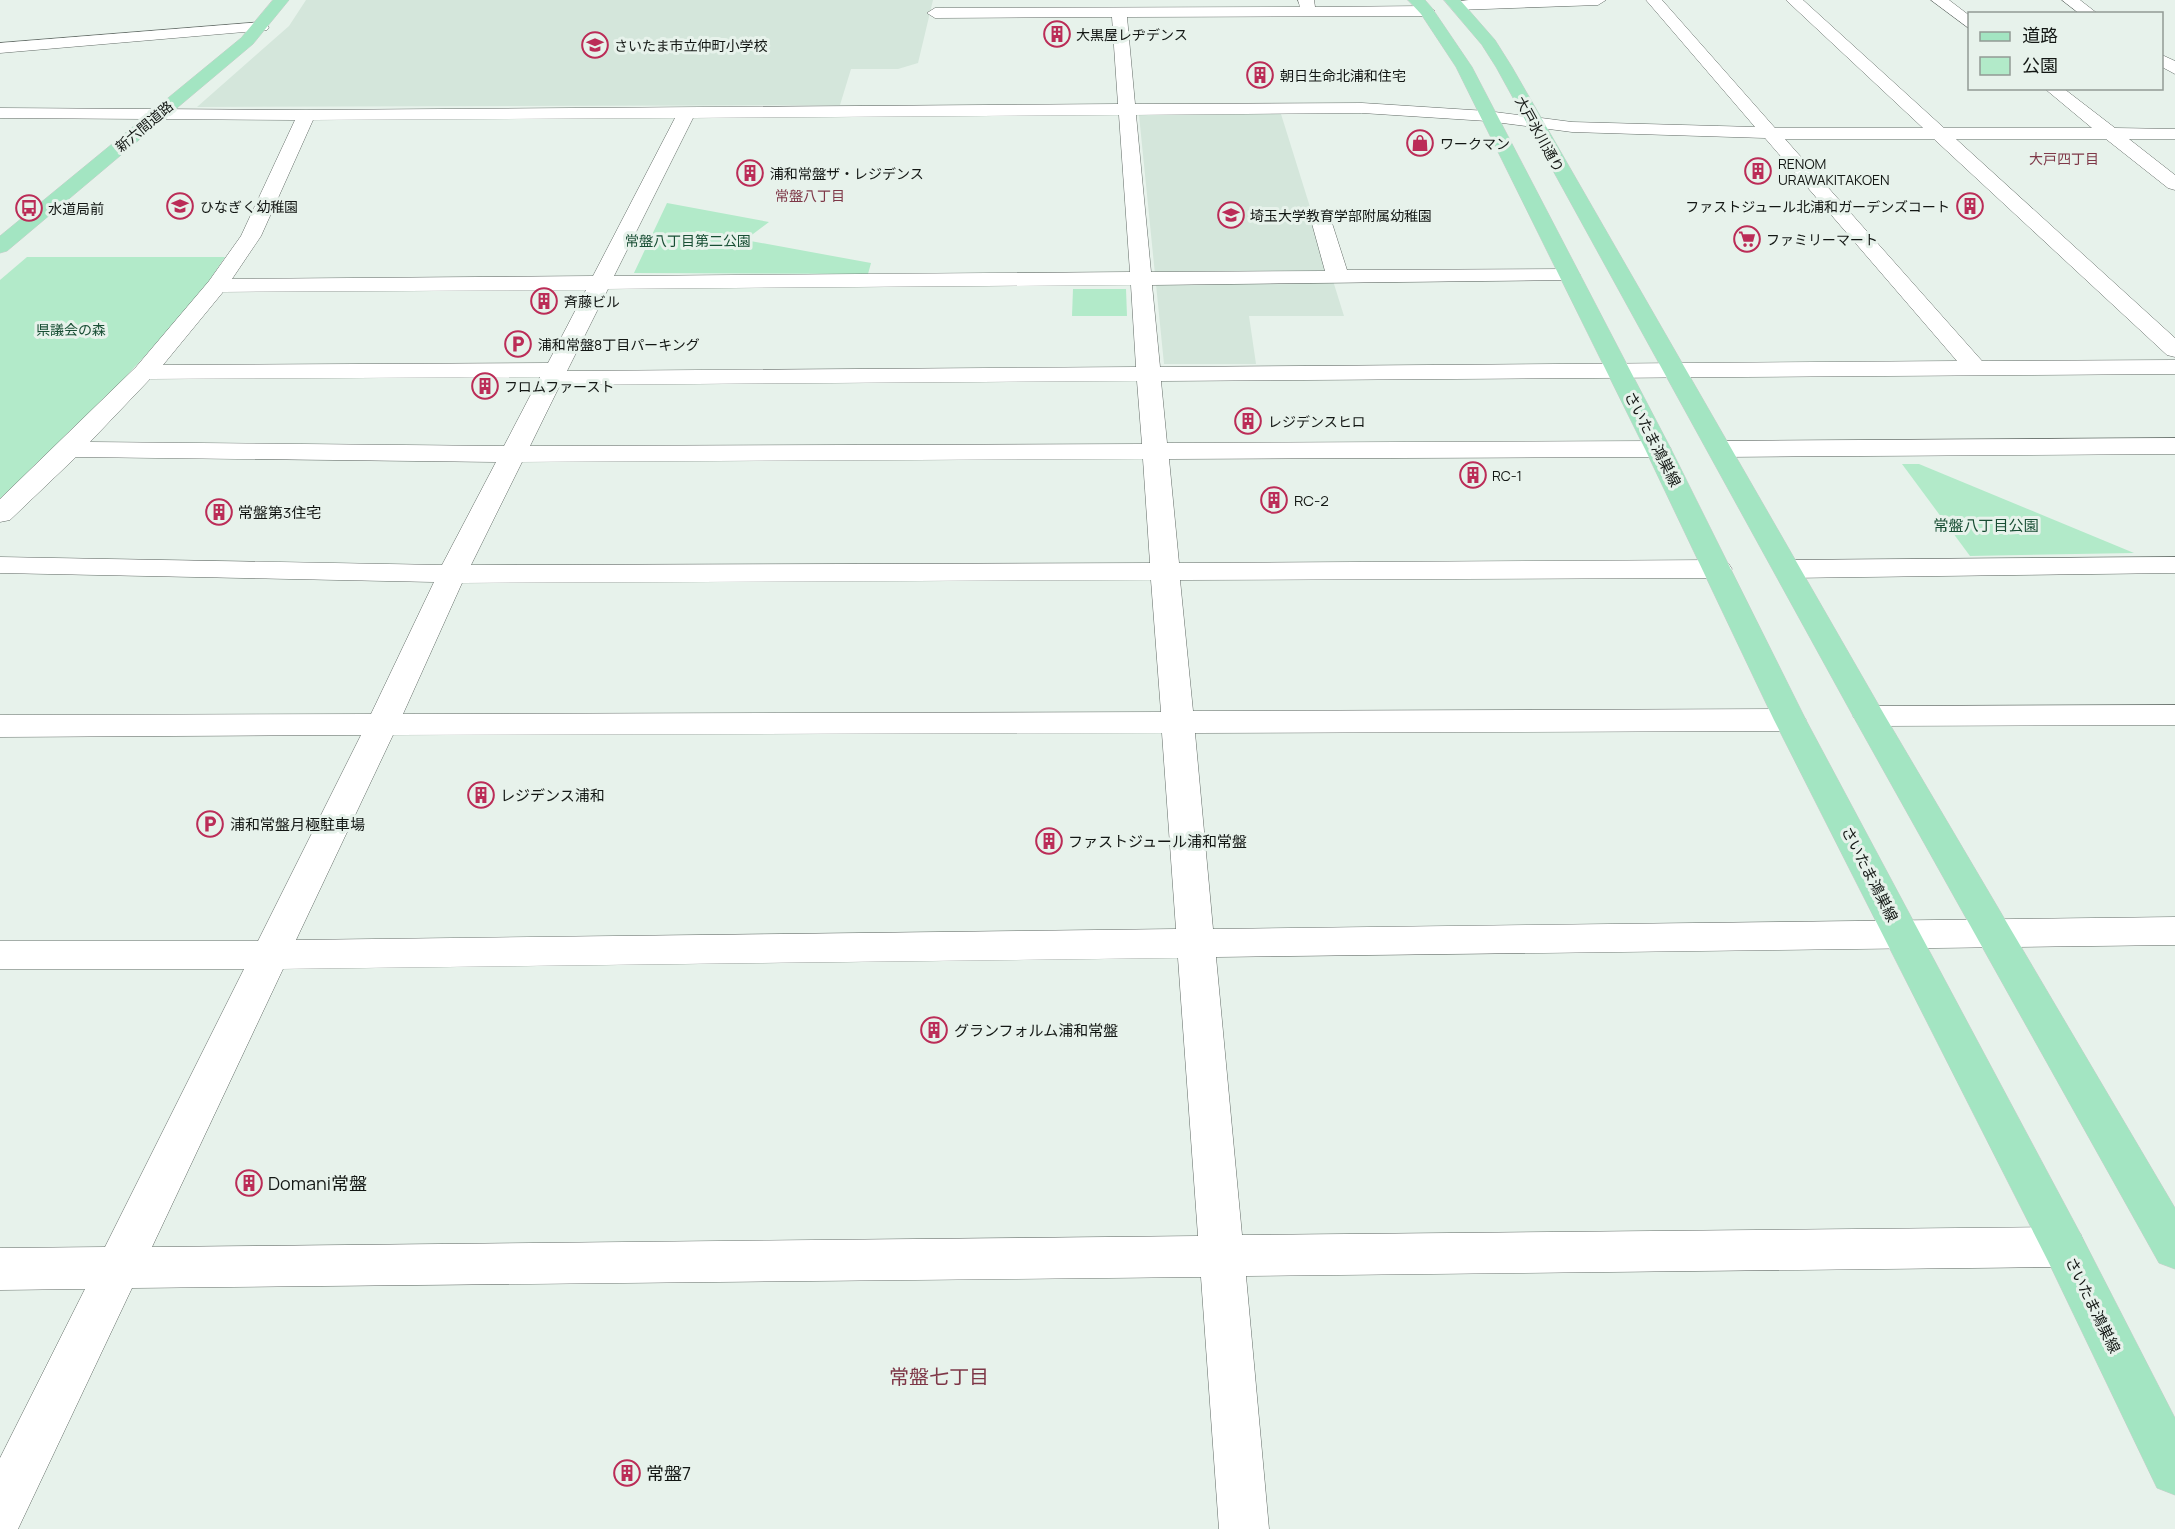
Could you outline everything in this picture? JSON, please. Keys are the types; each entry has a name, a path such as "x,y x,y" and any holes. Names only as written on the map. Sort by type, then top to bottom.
{"main road":[{"name":"新六間道路","path":"0,247 261,27 281,0"},
{"name":"大戸氷川通り","path":"1454,2 1489,43 1672,370"},
{"path":"1422,5 1464,67 1569,275"},
{"name":"さいたま鴻巣線","path":"1569,275 1718,569 1790,720 2064,1247 2175,1470"},
{"path":"1672,370 1720,449 1869,717 2174,1245"}],"street":[{"path":"1454,2 1598,0"},
{"path":"1654,0 1975,368"},
{"path":"1794,0 2175,350"},
{"path":"1939,0 1968,22"},
{"path":"2070,0 2088,12"},
{"path":"935,13 1119,12 1422,5"},
{"path":"1119,12 1139,280 1149,374 1244,1529"},
{"path":"0,48 261,27"},
{"path":"0,41 148,30 181,34"},
{"path":"2055,90 2175,184"},
{"path":"0,113 161,112 306,115 1362,108 1487,116 1572,128 1770,133 2175,134"},
{"path":"0,1512 382,725 452,574 687,112"},
{"path":"0,514 69,449 144,372 218,286 251,236 306,115"},
{"path":"1321,220 1338,277"},
{"path":"218,286 1569,275"},
{"path":"144,372 1149,374 2175,367"},
{"path":"1720,449 2175,446"},
{"path":"69,449 513,454 1658,449"},
{"path":"0,565 452,574 1718,569"},
{"path":"1788,569 2175,565"},
{"path":"1869,717 2175,715"},
{"path":"0,726 1790,720"},
{"path":"0,955 270,955 2175,931"},
{"path":"0,1269 2064,1247"}],"shaded area":[{"name":"さいたま市立仲町小学校","path":"306,0 933,0 918,63 898,69 851,69 840,105 197,107 289,26"},
{"name":"埼玉大学教育学部附属幼稚園","path":"1281,114 1344,316 1249,316 1256,364 1164,364 1139,115"}],"green space":[{"name":"常盤八丁目第二公園","path":"667,203 769,222 745,240 871,263 868,274 634,273"},
{"name":"県議会の森","path":"27,257 225,257 194,303 51,457 0,502 0,280"},
{"path":"1073,289 1126,289 1127,316 1072,316"},
{"name":"常盤八丁目公園","path":"1902,464 1919,464 2134,553 1970,556"}],"place":[{"name":"大黒屋レヂデンス","path":"1057,34"},
{"name":"さいたま市立仲町小学校","path":"595,45"},
{"name":"朝日生命北浦和住宅","path":"1260,75"},
{"name":"ワークマン","path":"1420,143"},
{"name":"RENOM URAWAKITAKOEN","path":"1758,171"},
{"name":"浦和常盤ザ・レジデンス","path":"750,173"},
{"name":"ひなぎく幼稚園","path":"180,206"},
{"name":"ファストジュール北浦和ガーデンズコート","path":"1970,206"},
{"name":"水道局前","path":"29,208"},
{"name":"埼玉大学教育学部附属幼稚園","path":"1231,215"},
{"name":"ファミリーマート","path":"1747,239"},
{"name":"斉藤ビル","path":"544,301"},
{"name":"浦和常盤8丁目パーキング","path":"518,344"},
{"name":"フロムファースト","path":"485,386"},
{"name":"レジデンスヒロ","path":"1248,421"},
{"name":"RC-1","path":"1473,475"},
{"name":"RC-2","path":"1274,500"},
{"name":"常盤第3住宅","path":"219,512"},
{"name":"レジデンス浦和","path":"481,795"},
{"name":"浦和常盤月極駐車場","path":"210,824"},
{"name":"ファストジュール浦和常盤","path":"1049,841"},
{"name":"グランフォルム浦和常盤","path":"934,1030"},
{"name":"Domani常盤","path":"249,1183"},
{"name":"常盤7","path":"627,1473"}],"district":[{"name":"大戸四丁目","path":"2064,158"},
{"name":"常盤八丁目","path":"810,195"},
{"name":"常盤七丁目","path":"939,1376"}]}
